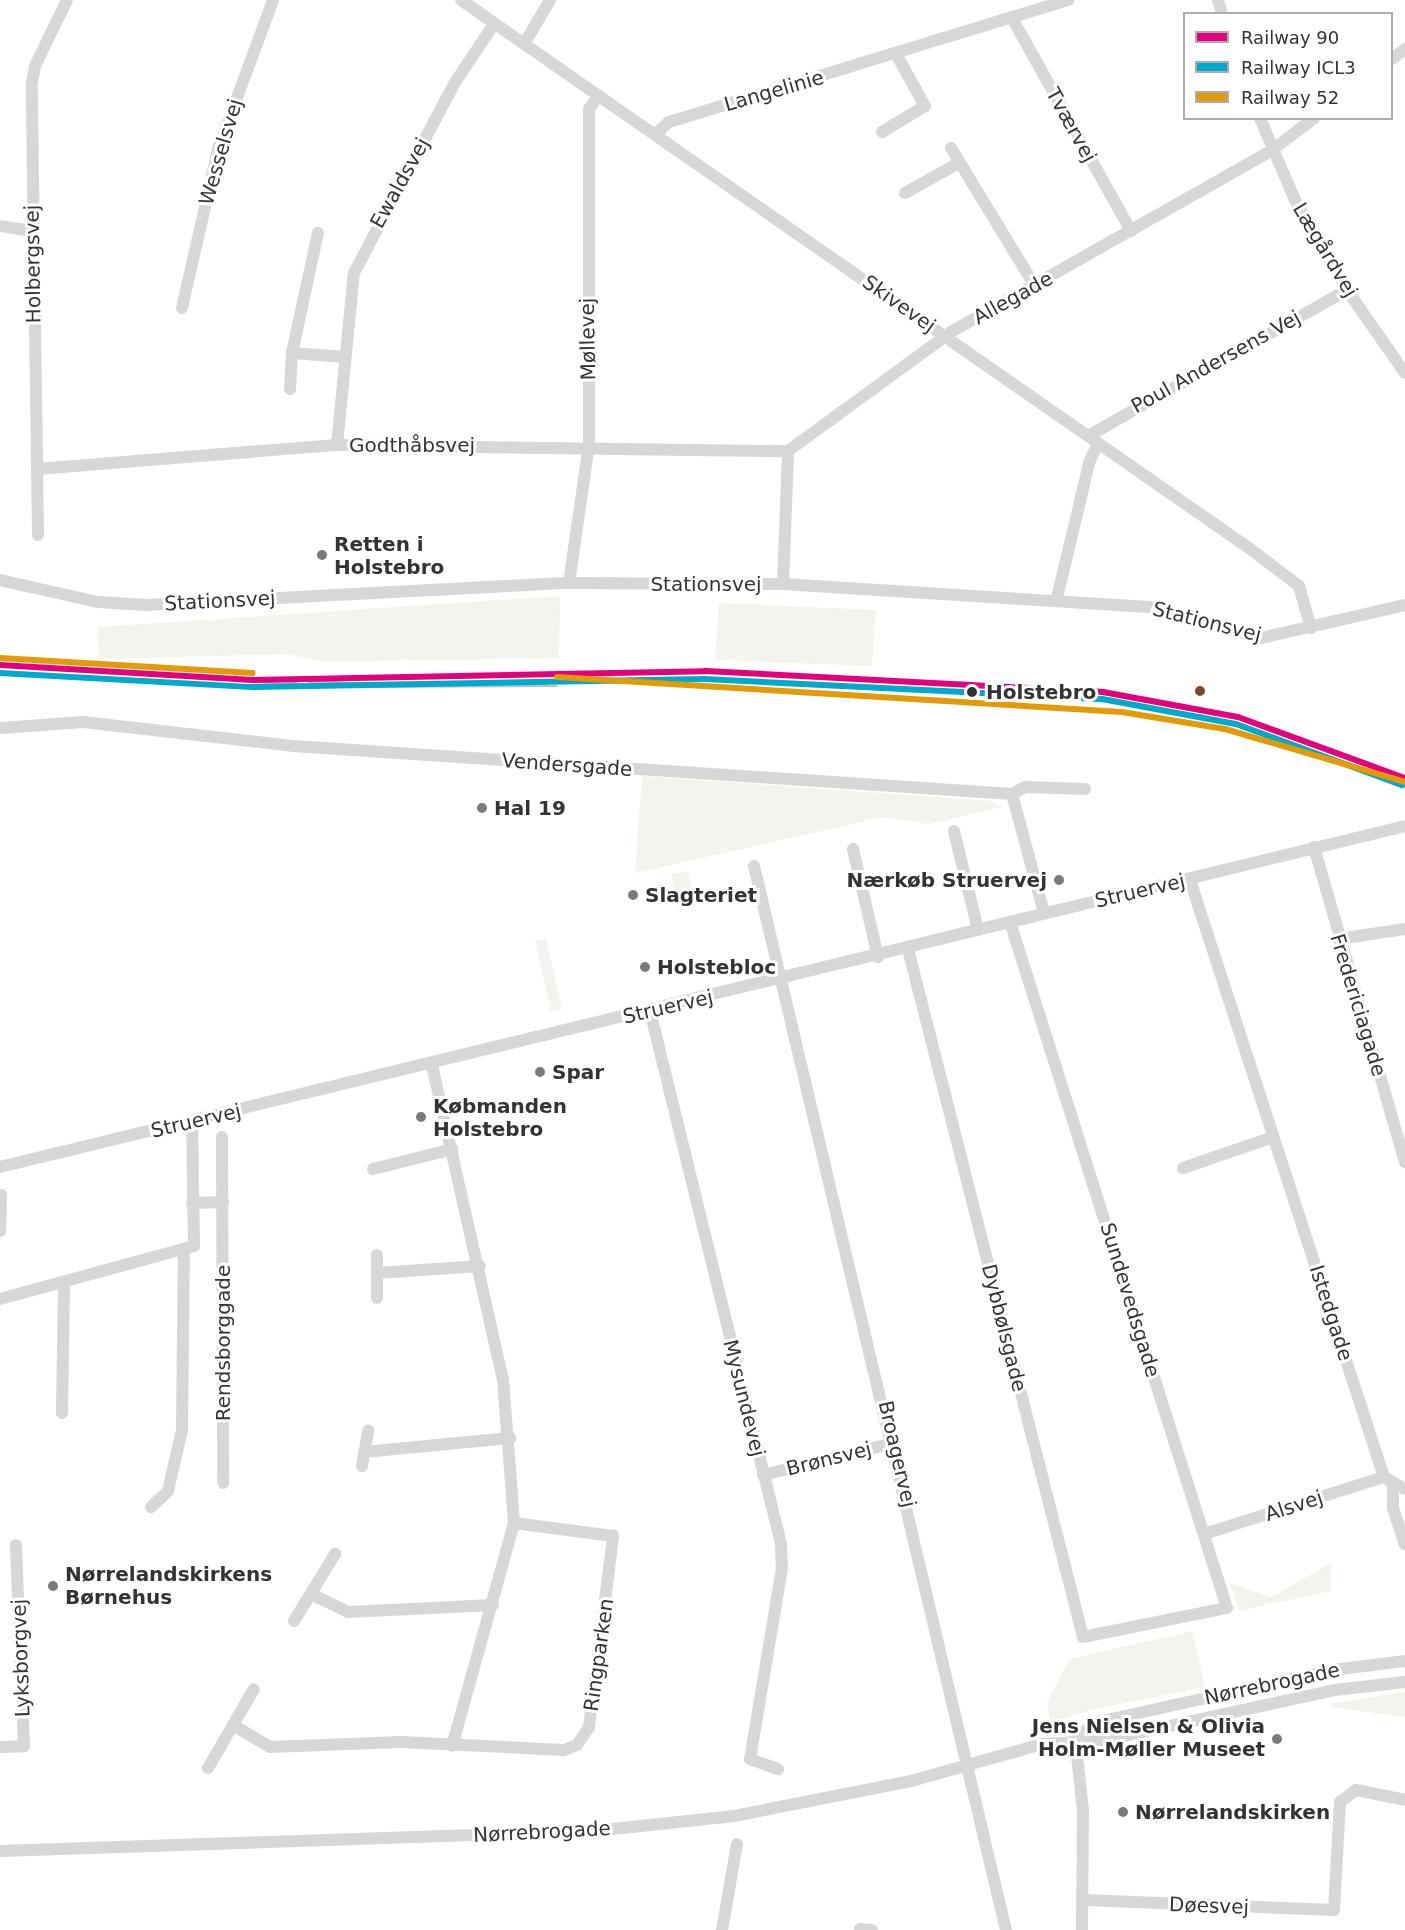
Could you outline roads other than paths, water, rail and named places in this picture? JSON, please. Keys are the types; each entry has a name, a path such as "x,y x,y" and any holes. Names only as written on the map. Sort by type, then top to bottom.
{"street":[{"name":"Holbergsvej","path":"38,535 32,83 67,0"},
{"name":"Wesselsvej","path":"182,308 218,149 273,0"},
{"name":"Skivevej","path":"460,0 656,134 1299,586 1311,628"},
{"path":"524,44 550,0"},
{"name":"Langelinie","path":"656,134 669,122 1069,0"},
{"name":"Tværvej","path":"1011,18 1131,231"},
{"name":"Ewaldsvej","path":"337,445 354,273 365,246 454,84 494,24"},
{"path":"1393,58 1405,49"},
{"path":"882,132 925,106 896,54"},
{"name":"Møllevej","path":"569,583 589,445 589,109 598,96"},
{"name":"Lægårdvej","path":"1261,120 1271,151 1347,290 1405,373"},
{"name":"Allegade","path":"788,452 944,336 1271,151 1311,120"},
{"path":"951,148 1035,286"},
{"path":"905,193 960,163"},
{"path":"0,226 33,231"},
{"path":"290,389 292,353 318,233"},
{"name":"Poul Andersens Vej","path":"1088,436 1347,290"},
{"path":"1396,360 1405,350"},
{"path":"292,353 344,357"},
{"path":"1057,598 1090,460 1098,444"},
{"name":"Godthåbsvej","path":"37,469 337,445 589,445 788,452"},
{"path":"783,584 788,452"},
{"name":"Stationsvej","path":"0,580 98,602 145,605 569,583 783,584 1057,598 1150,607 1248,636 1311,628 1405,605"},
{"name":"Vendersgade","path":"0,728 83,722 293,746 1012,794 1025,787 1085,789"},
{"path":"1012,794 1044,913"},
{"name":"Struervej","path":"0,1167 908,950 1044,913 1190,880 1405,826"},
{"path":"954,831 978,930"},
{"name":"Fredericiagade","path":"1314,847 1338,939 1405,1162"},
{"path":"854,849 878,957"},
{"name":"Broagervej","path":"754,866 894,1443 1006,1930"},
{"name":"Istedgade","path":"1190,880 1384,1477 1399,1488 1393,1508 1405,1544"},
{"name":"Sundevedsgade","path":"1010,922 1227,1608 1154,1623"},
{"path":"1338,939 1405,929"},
{"name":"Dybbølsgade","path":"908,950 1083,1637 1154,1623"},
{"name":"Mysundevej","path":"650,1011 763,1475 782,1568 750,1759 778,1770"},
{"path":"432,1065 480,1266 510,1438 514,1523 452,1746"},
{"name":"Rendsborggade","path":"151,1507 168,1491 182,1430 184,1251 194,1246 192,1122"},
{"name":"Rendsborggade","path":"222,1137 223,1483"},
{"path":"1183,1168 1273,1137"},
{"path":"372,1169 453,1149"},
{"path":"0,1231 2,1195"},
{"path":"192,1203 222,1202"},
{"path":"0,1299 184,1251"},
{"path":"377,1255 377,1298"},
{"path":"377,1273 480,1266"},
{"path":"62,1413 64,1282"},
{"path":"362,1466 368,1431"},
{"path":"364,1452 510,1438"},
{"name":"Brønsvej","path":"763,1475 894,1443"},
{"name":"Alsvej","path":"1203,1534 1384,1477"},
{"name":"Ringparken","path":"233,1725 270,1747 452,1746 564,1750 577,1745 589,1727 613,1536 514,1523"},
{"name":"Lyksborgvej","path":"0,1748 24,1746 16,1545"},
{"path":"294,1621 335,1554"},
{"path":"311,1594 348,1612 493,1605"},
{"name":"Nørrebrogade","path":"0,1851 594,1831 734,1816 968,1765 1075,1738 1098,1722 1332,1670 1405,1661"},
{"name":"Nørrebrogade","path":"1075,1738 1101,1741 1335,1690 1405,1682"},
{"path":"208,1768 255,1689"},
{"path":"1075,1738 1084,1900 1082,1930"},
{"name":"Døesvej","path":"1084,1900 1334,1910 1340,1802 1356,1790 1405,1800"},
{"path":"722,1930 737,1844"}],"railway":[{"path":"253,680 349,685 557,684"}],"rail line":[{"name":"52","path":"0,658 253,673"},
{"name":"90","path":"0,665 253,680 705,671 1103,692 1238,717 1405,778"},
{"name":"ICL3","path":"0,673 253,687 705,679 1102,699 1236,724 1402,785"},
{"name":"52","path":"557,677 1122,712 1225,729 1405,782"}],"place":[{"name":"Retten i Holstebro","path":"322,555"},
{"name":"Holstebro","path":"972,692"},
{"name":"Hal 19","path":"482,808"},
{"name":"Nærkøb Struervej","path":"1059,880"},
{"name":"Slagteriet","path":"633,895"},
{"name":"Holstebloc","path":"645,967"},
{"name":"Spar","path":"540,1072"},
{"name":"Købmanden Holstebro","path":"421,1117"},
{"name":"Nørrelandskirkens Børnehus","path":"53,1586"},
{"name":"Jens Nielsen & Olivia Holm-Møller Museet","path":"1277,1739"},
{"name":"Nørrelandskirken","path":"1123,1812"}]}
